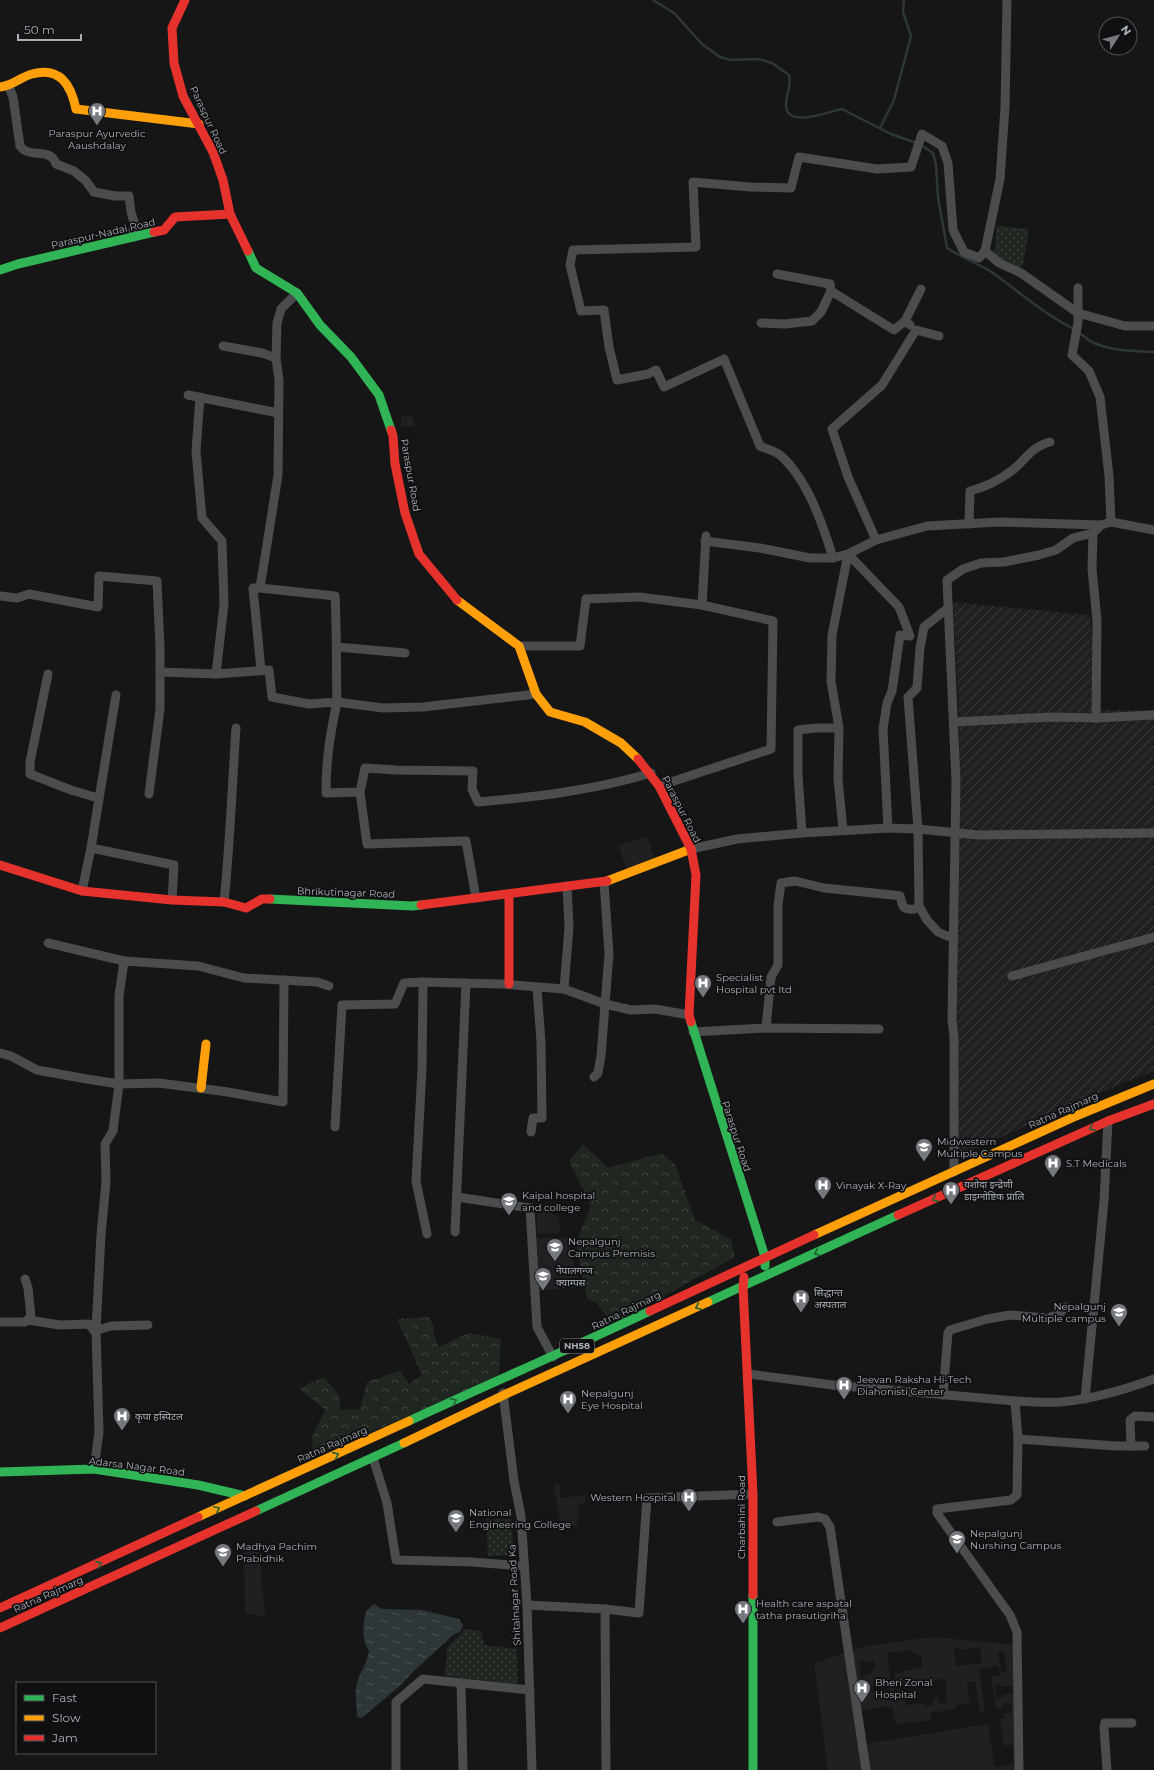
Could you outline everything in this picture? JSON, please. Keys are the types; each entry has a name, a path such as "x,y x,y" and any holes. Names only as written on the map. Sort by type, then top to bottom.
{"main road":[{"name":"Paraspur Road","path":"185,0 172,28 174,63 183,96 200,124 213,152 223,180 230,214 256,268 297,293 320,324 351,357 380,395 393,436 395,464 405,513 419,554 456,599 519,646 536,694 550,712 585,722 621,743 650,773 659,786 691,849 696,875 689,1015 693,1032 765,1257 765,1277"},
{"path":"4,87 32,74 48,73 61,77 71,87 76,109 200,124"},
{"name":"Paraspur-Nadai Road","path":"0,270 18,264 164,230 175,217 230,214"},
{"name":"Bhrikutinagar Road","path":"0,865 82,891 172,900 224,902 246,908 262,899 412,906 604,882 691,849"},
{"path":"509,894 509,984"},
{"path":"201,1088 206,1044"},
{"name":"Ratna Rajmarg","path":"0,1608 500,1379 553,1357 746,1265 1076,1116 1154,1084"},
{"name":"Ratna Rajmarg","path":"0,1628 373,1458 504,1395 765,1277 913,1208 1108,1121 1154,1104"},
{"name":"Charbahini Road","path":"746,1265 743,1287 753,1494 753,1770"},
{"name":"Adarsa Nagar Road","path":"0,1472 94,1469 198,1485 245,1496"}],"street":[{"path":"833,558 822,522 801,480 779,454 760,446 724,359 664,387 656,370 648,374 617,380 609,347 604,310 581,311 570,265 573,250 696,247 693,182 750,187 791,188 799,157 878,169 911,168 922,134 942,146 948,163 953,230 964,252 979,258 985,251 1000,178 1005,107 1007,0"},
{"path":"4,87 13,97 20,146 23,151 49,154 55,159 56,164 74,171 86,181 94,192 115,196 129,196 135,237"},
{"path":"985,251 999,263 1021,273 1078,313 1125,326 1154,326"},
{"path":"777,274 830,284 832,291 894,330 905,321 921,289"},
{"path":"1078,288 1078,313 1072,355 1089,371 1100,398 1109,476 1111,522"},
{"path":"761,323 785,324 812,321 821,312 832,291"},
{"path":"260,588 278,475 279,380 276,358 277,323 281,309 297,293"},
{"path":"905,321 916,330 939,336"},
{"path":"876,540 848,477 832,430 882,385 916,330"},
{"path":"223,346 262,353 276,358"},
{"path":"188,395 278,413"},
{"path":"200,397 196,452 202,518 222,541 224,604 216,674"},
{"path":"969,524 970,491 995,482 1014,468 1037,446 1050,442"},
{"path":"702,605 706,539 810,558 833,558 848,554 876,540 927,526 1000,522 1101,525 1111,522 1154,530"},
{"path":"954,1172 954,1036 952,1020 956,781 947,580 963,569 980,563 1004,562 1056,550 1073,538 1093,533 1101,525"},
{"path":"1093,533 1092,569 1097,621 1096,718"},
{"path":"843,830 838,779 839,728 831,681 832,635 848,554"},
{"path":"848,554 899,607 910,636 900,635 892,690 887,703 883,729 888,828"},
{"path":"0,596 17,598 29,594 98,607 99,576 157,581 160,709 148,794"},
{"path":"261,670 254,588 335,596 337,702 329,739 326,763 326,793 360,792"},
{"path":"519,646 580,646 586,599 639,596 702,605 773,621 771,749 659,786"},
{"path":"948,608 924,628 920,648 917,688 908,697 918,829 919,906 927,920 938,932 954,937"},
{"path":"337,647 405,653"},
{"path":"160,672 216,674 269,670 272,696 309,704 337,702 383,708 423,707 536,694"},
{"path":"48,674 30,762 30,774 98,798"},
{"path":"82,891 91,848 116,695"},
{"path":"954,722 1053,717 1096,718 1154,715"},
{"path":"224,902 230,850 229,826 236,728"},
{"path":"802,832 798,774 798,730 839,728"},
{"path":"476,898 466,841 367,844 360,792 365,768 473,771 472,789 478,802 517,799 603,786 650,773"},
{"path":"691,849 737,839 802,832 888,828 918,829 978,835 1154,834"},
{"path":"91,848 174,865 172,900"},
{"path":"766,1028 771,977 778,965 778,905 781,883 794,881 824,888 900,896 902,906 905,909 915,909 919,906"},
{"path":"594,1077 598,1074 601,1056 609,954 604,882"},
{"path":"564,989 569,927 567,886"},
{"path":"1012,976 1154,937"},
{"path":"48,944 124,961 198,966 244,978 317,982 329,986"},
{"path":"94,1469 98,1432 96,1330 101,1235 106,1182 105,1144 113,1131 119,1084 119,996 124,961"},
{"path":"0,1054 11,1056 37,1070 119,1084 158,1083 228,1092 283,1102 284,980"},
{"path":"423,982 422,1069 416,1181 427,1234"},
{"path":"335,1127 342,1005 395,1004 404,983 509,984 537,988 564,989 605,1004 631,1010 655,1009 689,1015"},
{"path":"455,1232 466,983"},
{"path":"531,1132 533,1118 542,1118 541,1042 537,988"},
{"path":"693,1032 766,1028 879,1029"},
{"path":"1085,1398 1104,1201 1108,1121"},
{"path":"456,1197 530,1208 537,1327 553,1357"},
{"path":"25,1279 28,1288 31,1317 28,1320"},
{"path":"943,1395 948,1333 950,1330 987,1319 1010,1315 1048,1318 1058,1314 1065,1307"},
{"path":"0,1322 19,1322 28,1320 60,1325 89,1324 94,1330 111,1326 148,1325"},
{"path":"748,1374 943,1395 1015,1401 1061,1402 1115,1392 1154,1379"},
{"name":"Shitalnagar Road Ka","path":"500,1379 504,1395 514,1481 521,1516 527,1605 532,1770"},
{"path":"1015,1401 1018,1439 1017,1495 1011,1500 938,1509 937,1513 1010,1615 1017,1632 1019,1770"},
{"path":"1131,1446 1130,1420 1135,1416 1154,1417"},
{"path":"1018,1439 1145,1446"},
{"path":"373,1458 387,1502 396,1560 472,1562 524,1566"},
{"path":"527,1605 605,1608 639,1613 647,1498 753,1494"},
{"path":"776,1522 818,1517 825,1519 830,1527 866,1770"},
{"path":"605,1608 606,1770"},
{"path":"396,1770 396,1702 423,1679 530,1690"},
{"path":"461,1683 463,1770"},
{"path":"1108,1770 1104,1728 1105,1723 1132,1722"}],"shaded area":[{"path":"401,416 413,417 414,426 401,426"},
{"path":"953,602 1090,615 1098,710 1154,710 1154,1071 1118,1085 957,1157 956,1039 959,1031 956,1022 956,946 960,840 959,715"},
{"path":"647,837 655,859 627,870 618,845"},
{"path":"543,1208 559,1218 560,1230 557,1233 537,1234 537,1210"},
{"name":"Nepalgunj Campus Premisis","path":"534,1238 567,1238 580,1287 538,1291"},
{"path":"559,1483 561,1498 585,1495 586,1502 579,1504 577,1525 570,1525 562,1531 554,1487"},
{"path":"259,1549 265,1616 245,1614 244,1551"},
{"name":"Bheri Zonal Hospital","path":"932,1637 1015,1645 1018,1770 828,1770 814,1663 866,1646","holes":["980,1647 982,1663 956,1666 954,1648 959,1648 959,1650","912,1650 914,1654 921,1656 922,1667 894,1674 897,1686 924,1683 945,1678 947,1703 940,1704 939,1697 933,1698 933,1705 925,1706 925,1703 906,1705 905,1695 901,1696 900,1689 894,1690 889,1674 888,1653","1004,1651 1007,1672 1001,1673 998,1652","859,1661 874,1661 875,1669 871,1670 872,1674 865,1675 865,1678 861,1678","998,1666 1000,1675 991,1676 996,1709 1002,1709 1002,1704 1011,1703 1012,1713 1004,1714 1005,1718 1000,1719 1004,1746 1012,1745 1014,1764 995,1767 988,1724 863,1744 859,1711 892,1706 895,1722 899,1724 931,1720 930,1713 956,1709 956,1705 970,1703 967,1682 975,1681 980,1712 985,1711 979,1669","888,1680 890,1694 876,1696 875,1691 870,1691 870,1687 874,1686 873,1682","995,1684 1000,1684 1001,1687 1012,1686 1013,1693 1002,1695 1003,1698 997,1699"]}],"green space":[{"path":"997,226 1029,229 1022,270 994,255"},
{"path":"583,1144 608,1168 661,1153 675,1164 695,1220 731,1239 735,1257 622,1319 609,1319 596,1303 587,1299 576,1243 591,1206 569,1161"},
{"path":"430,1317 438,1347 469,1333 501,1339 499,1377 313,1457 312,1437 325,1410 299,1388 324,1377 339,1395 341,1410 360,1409 367,1382 400,1371 409,1384 422,1375 397,1319"},
{"path":"486,1519 511,1519 514,1555 488,1556"},
{"path":"465,1629 481,1631 484,1645 517,1649 518,1684 445,1676 447,1648"}],"water":[{"path":"374,1604 382,1609 421,1610 459,1619 463,1625 460,1632 453,1635 402,1684 362,1718 357,1717 356,1688 369,1651 366,1646 363,1632 366,1611"}],"waterway":[{"path":"653,0 674,13 702,44 720,57 731,60 759,59 772,63 789,75 790,84 786,99 788,113 801,118 842,109 891,134 916,143"},
{"path":"880,128 894,100 911,36 903,12 904,0"},
{"path":"921,145 933,153 936,165 938,197 947,248 993,273 1041,309 1072,328"},
{"path":"1081,334 1092,342 1108,348 1154,352"}],"traffic: fast":[{"path":"0,270 18,264 154,232"},
{"path":"248,251 256,268 297,293 320,325 351,357 379,395 391,430"},
{"path":"270,899 412,906 421,905"},
{"path":"691,1022 765,1257 765,1266"},
{"path":"708,1302 898,1215"},
{"path":"409,1421 650,1311"},
{"path":"256,1511 404,1443"},
{"path":"0,1472 94,1469 198,1485 245,1496"},
{"path":"753,1595 753,1770"}],"traffic: slow":[{"path":"0,87 9,85 32,74 42,72 50,73 57,75 67,85 71,92 76,109 199,124"},
{"path":"457,600 519,646 536,694 550,712 585,722 621,743 638,759"},
{"path":"607,881 691,849"},
{"path":"201,1088 206,1044"},
{"path":"814,1235 1076,1116 1154,1084"},
{"path":"404,1443 504,1395 708,1302"},
{"path":"198,1517 409,1421"}],"traffic: jam":[{"path":"185,0 172,28 174,63 183,96 213,152 223,180 230,214 248,251"},
{"path":"154,232 164,230 175,217 230,214"},
{"path":"391,430 393,436 395,464 405,513 419,554 457,600"},
{"path":"638,759 659,786 691,849 696,875 689,1015 691,1022"},
{"path":"0,865 82,891 172,900 224,902 246,908 262,899 270,899"},
{"path":"421,905 607,881"},
{"path":"509,894 509,984"},
{"path":"898,1215 1108,1121 1154,1104"},
{"path":"650,1311 814,1235"},
{"path":"744,1277 743,1287 753,1494 753,1595"},
{"path":"0,1628 256,1511"},
{"path":"0,1608 198,1517"}],"place":[{"name":"Paraspur Ayurvedic Aaushdalay","path":"97,126"},
{"name":"Specialist Hospital pvt ltd","path":"703,998"},
{"name":"Midwestern Multiple Campus","path":"924,1162"},
{"name":"S.T Medicals","path":"1053,1178"},
{"name":"Vinayak X-Ray","path":"823,1200"},
{"name":"यशोदा इन्द्रेणी डाइग्नोष्टिक प्रालि","path":"951,1205"},
{"name":"Kaipal hospital and college","path":"509,1216"},
{"name":"Nepalgunj Campus Premisis","path":"555,1262"},
{"name":"नेपालगन्ज क्याम्पस","path":"543,1291"},
{"name":"सिद्धान्त अस्पताल","path":"801,1313"},
{"name":"Nepalgunj Multiple campus","path":"1119,1327"},
{"name":"Jeevan Raksha Hi-Tech Diahonisti Center","path":"844,1400"},
{"name":"Nepalgunj Eye Hospital","path":"568,1414"},
{"name":"कृपा हस्पिटल","path":"122,1431"},
{"name":"Western Hospital","path":"689,1512"},
{"name":"National Engineering College","path":"456,1533"},
{"name":"Nepalgunj Nurshing Campus","path":"957,1554"},
{"name":"Madhya Pachim Prabidhik","path":"223,1567"},
{"name":"Health care aspatal tatha prasutigriha","path":"743,1624"},
{"name":"Bheri Zonal Hospital","path":"862,1703"}]}
